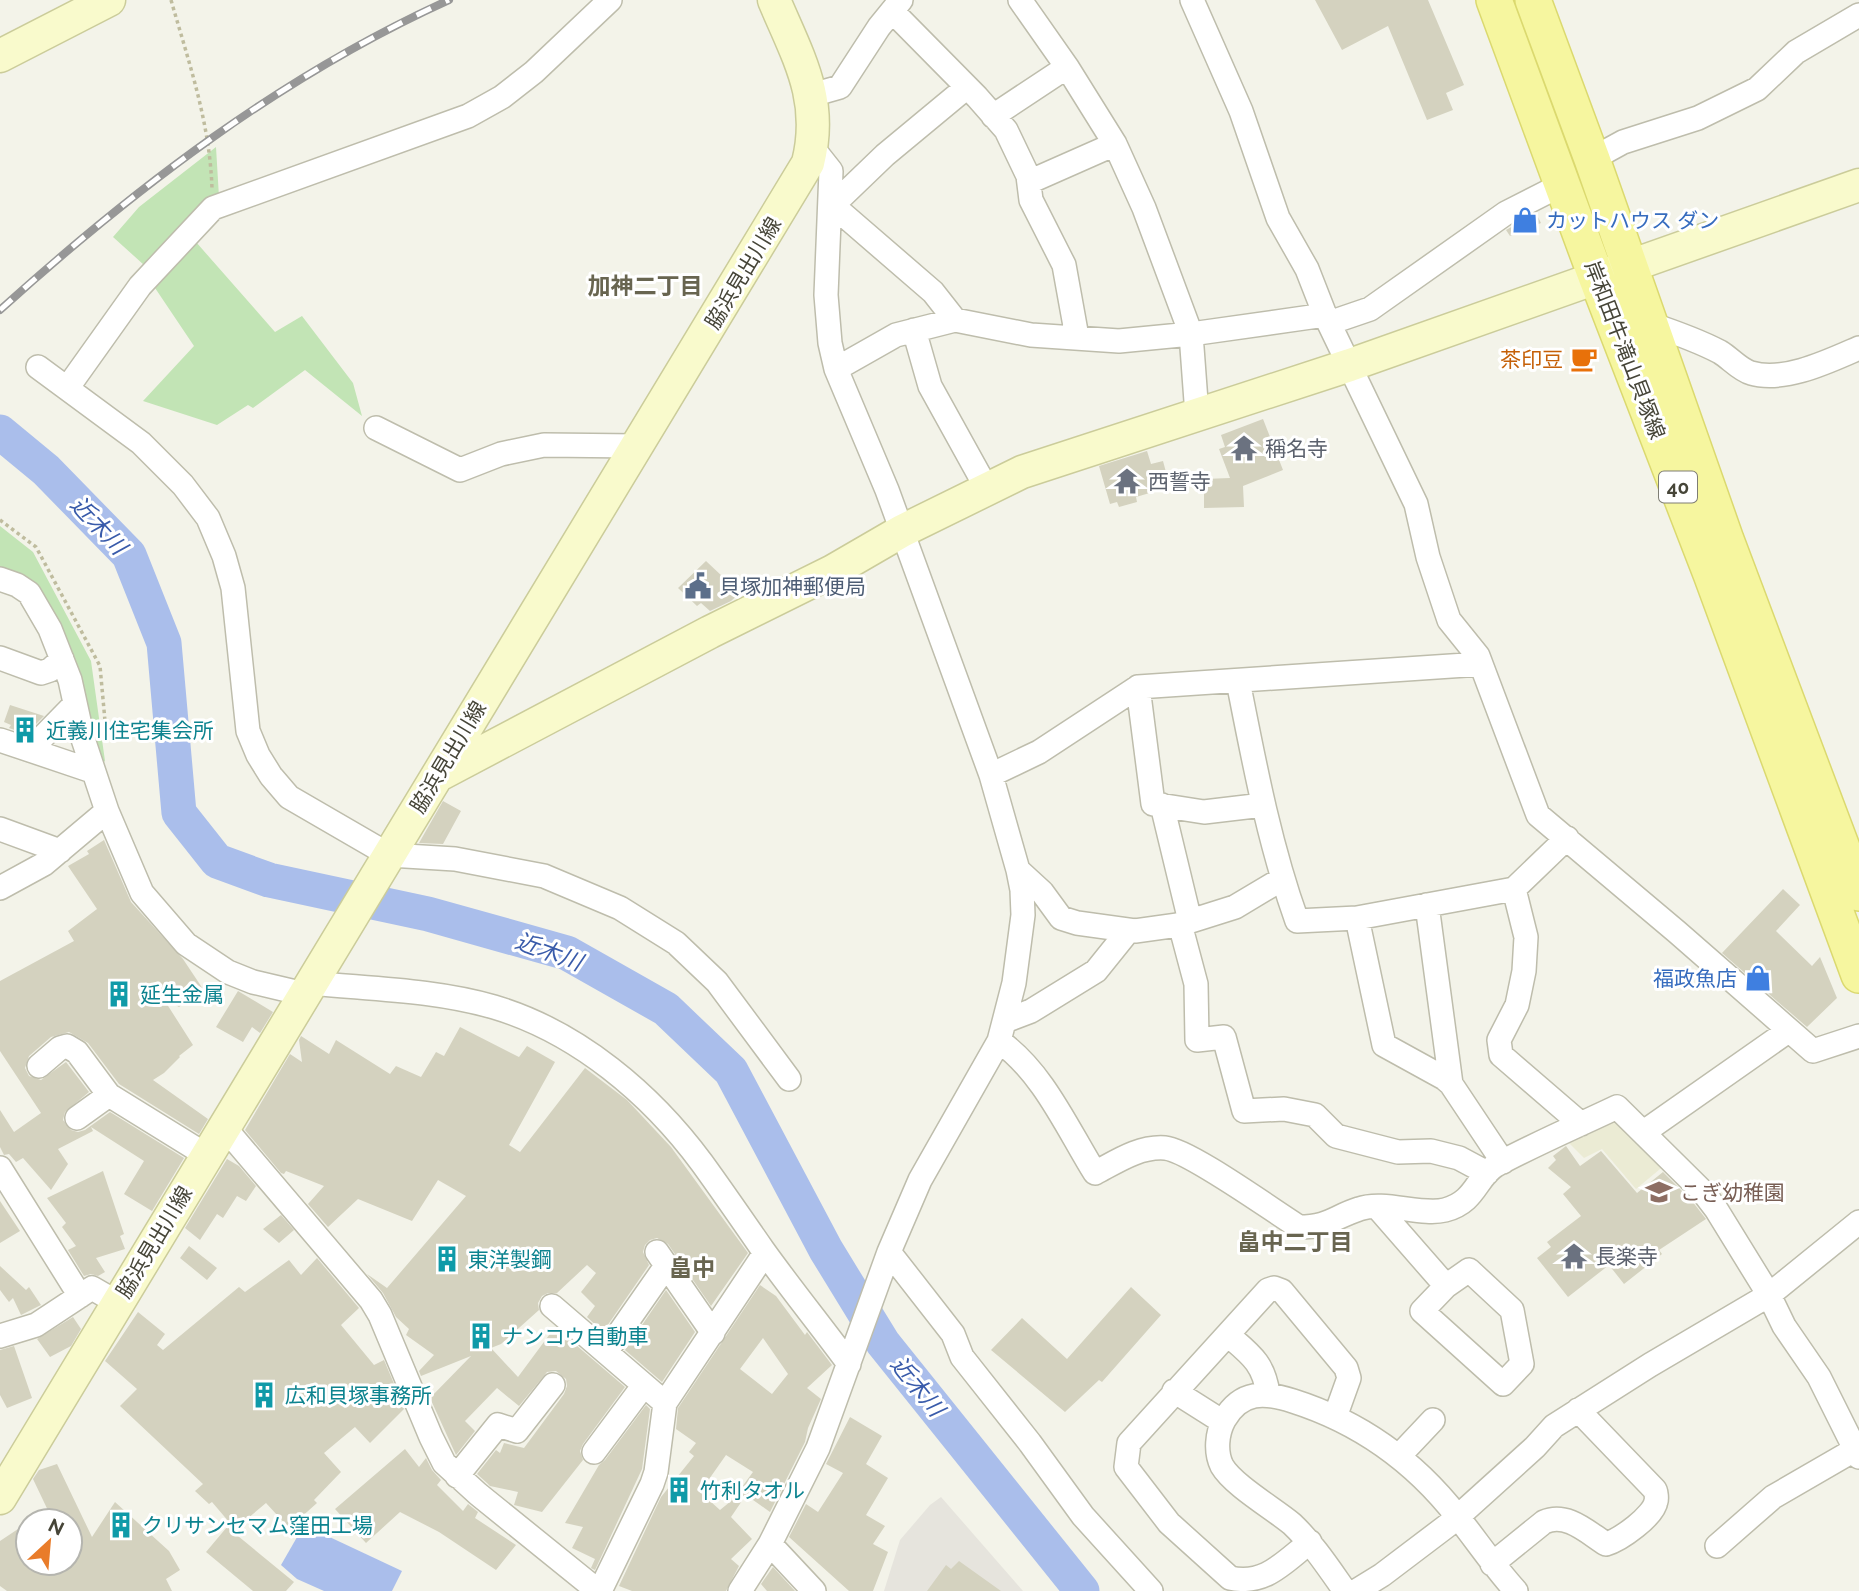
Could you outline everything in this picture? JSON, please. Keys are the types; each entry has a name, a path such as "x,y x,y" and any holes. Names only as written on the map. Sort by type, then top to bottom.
{"main road":[{"name":"岸和田牛滝山貝塚線","path":"1494,0 1597,279 1711,573 1859,975"},
{"name":"岸和田牛滝山貝塚線","path":"1533,0 1726,540 1859,893"}],"street":[{"path":"0,56 109,0"},
{"path":"68,387 140,286 213,208 468,116 502,97 534,72 610,0"},
{"name":"脇浜見出川線","path":"0,1498 808,163 812,147 812,95 774,0"},
{"path":"1020,0 1067,67 1115,144 1144,208 1191,334 1197,415"},
{"path":"1192,0 1241,111 1278,218 1307,269 1327,319 1416,503 1428,557 1449,620 1478,656 1538,815 1813,1051 1859,1036"},
{"path":"812,95 840,87 897,5 1006,130 1028,182 1031,200 1063,265 1077,337"},
{"path":"1592,159 1622,142 1698,118 1757,89 1796,52 1859,15"},
{"path":"993,116 1067,67"},
{"path":"831,204 967,87"},
{"path":"1028,182 1115,144"},
{"path":"740,1591 770,1544 818,1448 888,1257 920,1180 1002,1031 1018,956 1023,915 1023,890 991,775 879,468 836,369 830,344 826,295 831,171 812,147"},
{"path":"836,369 896,335 955,320 1031,335 1119,341 1327,319 1370,309 1506,213 1563,184"},
{"path":"435,777 710,632 833,571 902,531 1022,472 1350,365 1859,185"},
{"path":"831,204 933,292 955,320"},
{"path":"1650,324 1696,340 1732,359 1748,373 1767,376 1824,364 1859,348"},
{"path":"914,330 930,386 987,489"},
{"path":"38,367 141,443 183,485 208,518 224,556 233,588 248,731 271,776 289,797 389,855 455,859 544,876 620,908 676,943 717,982 789,1079"},
{"path":"376,428 460,470 501,454 544,445 638,446"},
{"path":"0,579 29,593 50,629 70,680 92,771 142,893 186,944 235,975 464,999 532,1020 563,1035 629,1084 677,1132 765,1253 850,1360"},
{"path":"0,658 41,673 50,670 62,659"},
{"path":"991,775 1039,752 1138,687 1481,664"},
{"path":"1238,681 1263,805 1282,879 1297,921 1357,918 1514,889 1566,838"},
{"path":"1138,687 1153,804 1204,812 1263,805"},
{"path":"30,750 75,704"},
{"path":"0,740 92,771"},
{"path":"1162,805 1196,984 1197,1040 1224,1037 1244,1111 1284,1109 1315,1115 1336,1136 1398,1152 1432,1151 1495,1168"},
{"path":"0,888 44,864 107,811"},
{"path":"0,829 60,850"},
{"path":"1018,870 1042,892 1061,918 1077,923 1129,930 1185,923 1235,907 1282,879"},
{"path":"1514,889 1526,937 1524,971 1517,1005 1499,1040 1501,1055 1581,1124"},
{"path":"1427,905 1451,1084 1495,1168"},
{"path":"1357,918 1384,1045 1451,1084"},
{"path":"1002,1031 1097,971 1129,930"},
{"path":"1002,1031 1046,1093 1095,1173 1125,1156 1147,1149 1166,1148 1201,1165 1299,1227 1314,1227 1336,1221 1360,1208 1443,1211 1462,1202 1495,1168 1617,1107 1716,1209 1769,1295 1784,1326 1819,1377 1857,1453 1773,1497 1717,1546"},
{"path":"1644,1132 1788,1031"},
{"path":"39,1066 60,1048 67,1046 78,1052 109,1095 206,1155"},
{"path":"77,1118 109,1095"},
{"path":"224,1127 372,1300 444,1463 599,1591 652,1484 665,1403 765,1253"},
{"path":"9,1173 47,1228 80,1296"},
{"path":"1377,1207 1446,1286"},
{"path":"1356,1591 1382,1575 1458,1517 1535,1447 1554,1426 1769,1295 1859,1222"},
{"path":"888,1257 953,1334 962,1357 1083,1516 1152,1591"},
{"path":"606,1352 661,1259 713,1333"},
{"path":"1468,1270 1512,1310 1522,1364 1503,1384 1422,1311 1446,1286 1468,1270"},
{"path":"0,1336 36,1325 92,1288 118,1303"},
{"path":"1310,1542 1264,1578 1230,1578 1170,1523 1126,1467 1126,1458 1129,1443 1174,1391 1268,1290 1274,1288 1282,1290 1346,1368 1349,1378 1335,1417"},
{"path":"552,1306 665,1403"},
{"path":"1228,1335 1260,1364 1266,1377 1268,1394"},
{"path":"457,1476 498,1425 524,1436 553,1385"},
{"path":"594,1452 644,1385"},
{"path":"1174,1391 1223,1422"},
{"path":"1345,1591 1310,1542 1222,1466 1217,1449 1223,1422 1231,1409 1242,1400 1254,1395 1268,1394 1309,1406 1363,1431 1399,1456 1424,1478 1458,1517 1492,1564 1516,1591"},
{"path":"1492,1564 1554,1517 1565,1518 1606,1544 1619,1540 1657,1501 1656,1490 1578,1410"},
{"path":"1399,1456 1433,1420"},
{"path":"770,1544 814,1591"}],"path":[{"path":"171,0 204,113 211,156 213,208"}],"shaded area":[{"path":"1616,1114 1666,1164 1636,1189 1602,1149 1584,1158 1566,1140"},
{"path":"941,1497 1023,1591 884,1591 900,1540 930,1505"}],"green space":[{"path":"216,147 220,214 196,242 275,332 302,316 353,383 362,416 305,370 253,408 248,405 217,425 143,401 194,346 151,282 144,265 113,237 139,207"},
{"path":"0,526 33,552 91,661 105,761 95,769 62,647 0,573"}],"water":[{"path":"304,1525 402,1571 392,1591 324,1591 297,1579 281,1565"}],"building":[{"path":"1315,0 1428,0 1464,85 1446,93 1453,110 1427,120 1388,26 1342,50"},
{"path":"1536,213 1541,223 1510,236 1506,230"},
{"path":"1263,419 1283,470 1243,486 1244,507 1204,508 1204,479 1230,478 1219,449 1225,447 1221,435"},
{"path":"1147,451 1151,464 1163,461 1170,487 1136,497 1137,502 1119,507 1117,502 1110,504 1099,466"},
{"path":"706,561 740,593 731,601 710,611 701,603 697,606 678,588"},
{"name":"近義川住宅集会所","path":"10,705 44,716 26,734 9,728 11,725 4,722"},
{"path":"443,801 461,811 443,844 419,843"},
{"path":"104,840 131,902 183,959 203,989 179,1007 163,998 193,1045 153,1080 208,1119 199,1134 119,1084 88,1043 69,1032 51,1037 29,1056 25,1068 29,1076 41,1080 66,1062 89,1092 65,1112 63,1120 71,1130 85,1130 110,1112 184,1158 152,1211 124,1194 144,1161 91,1127 93,1131 58,1149 68,1164 51,1190 23,1158 16,1162 9,1154 4,1155 0,1147 0,1110 14,1132 41,1113 0,1051 0,981 74,941 68,931 97,909 68,866 89,854 87,851"},
{"path":"1783,889 1800,905 1776,931 1812,966 1820,957 1837,998 1807,1027 1756,979 1754,981 1722,953"},
{"path":"238,991 273,1012 260,1033 252,1027 243,1042 216,1027"},
{"path":"460,1027 519,1057 527,1046 555,1062 509,1145 520,1152 585,1068 627,1100 671,1147 748,1253 711,1306 668,1244 657,1238 650,1240 643,1252 649,1265 603,1332 587,1317 595,1306 581,1292 596,1273 587,1265 557,1293 542,1296 538,1303 539,1310 501,1344 491,1348 518,1377 555,1327 625,1387 583,1444 580,1451 583,1460 542,1512 514,1505 518,1492 490,1486 492,1488 477,1474 496,1450 500,1453 504,1443 524,1448 564,1394 566,1379 556,1371 547,1372 519,1406 497,1388 465,1421 475,1431 456,1455 430,1398 471,1356 421,1376 419,1371 434,1355 406,1335 409,1329 396,1317 383,1293 367,1274 387,1288 466,1196 438,1180 412,1221 358,1199 328,1227 308,1204 324,1186 286,1171 281,1173 245,1130 290,1054 302,1062 299,1040 301,1036 329,1054 336,1040 390,1074 396,1066 421,1077 436,1052 444,1056"},
{"path":"1566,1146 1580,1166 1601,1151 1637,1193 1663,1172 1706,1219 1659,1250 1662,1254 1624,1284 1609,1265 1568,1297 1537,1258 1551,1247 1547,1242 1581,1216 1563,1194 1571,1187 1548,1168 1556,1160 1553,1156"},
{"path":"227,1159 239,1166 256,1186 246,1201 237,1196 223,1218 217,1214 200,1240 185,1228"},
{"path":"103,1171 124,1234 120,1236 125,1249 96,1258 105,1272 98,1276 84,1276 68,1250 76,1246 62,1227 66,1223 47,1198"},
{"path":"0,1201 20,1231 0,1243"},
{"path":"281,1215 294,1230 279,1243 263,1229"},
{"path":"189,1246 217,1268 207,1280 180,1258"},
{"name":"広和貝塚事務所","path":"317,1258 359,1308 341,1325 374,1365 384,1360 395,1386 392,1387 404,1409 370,1443 355,1427 324,1453 341,1472 314,1500 317,1503 289,1528 266,1503 235,1529 212,1502 209,1504 195,1491 203,1484 120,1406 137,1389 105,1361 138,1312 165,1334 157,1345 163,1350 239,1287 245,1292 289,1260 301,1275"},
{"path":"0,1266 26,1290 29,1287 41,1305 21,1315 13,1298 9,1302 0,1290"},
{"path":"760,1285 776,1296 832,1365 807,1388 821,1399 805,1442 770,1512 746,1495 731,1517 752,1539 731,1559 739,1566 726,1591 632,1591 619,1586 661,1497 694,1456 689,1452 696,1443 676,1429 678,1408","holes":["763,1338 788,1374 772,1394 740,1369","726,1455 753,1472 739,1491 742,1492 720,1510 700,1492"]},
{"path":"1131,1287 1161,1315 1102,1382 1099,1380 1065,1412 991,1350 1022,1318 1067,1359"},
{"path":"666,1290 695,1332 662,1382 625,1350"},
{"path":"73,1317 81,1329 71,1346 50,1357 37,1339"},
{"path":"14,1346 32,1398 7,1408 0,1395 0,1350"},
{"path":"646,1405 650,1409 642,1469 595,1570 591,1568 595,1559 572,1548 583,1527 565,1523 599,1465"},
{"path":"850,1417 882,1436 866,1464 888,1478 866,1515 885,1526 873,1544 888,1552 873,1591 849,1591 789,1537 806,1504 818,1512 843,1473 826,1464"},
{"path":"405,1449 419,1467 426,1458 441,1480 437,1485 463,1511 468,1504 478,1512 475,1518 516,1545 496,1570 439,1532 400,1512 366,1543 335,1509"},
{"name":"クリサンセマム窪田工場","path":"57,1464 78,1507 46,1507 33,1479 39,1470"},
{"name":"クリサンセマム窪田工場","path":"115,1502 169,1551 180,1570 166,1579 172,1591 7,1591 0,1586 0,1541 14,1532 14,1577 84,1577 84,1520 92,1537"},
{"path":"227,1527 294,1582 286,1591 253,1591 206,1552"},
{"path":"959,1561 1001,1591 927,1591 946,1565 951,1569"},
{"path":"773,1567 795,1591 767,1591 761,1584"}],"waterway":[{"name":"近木川","path":"0,432 46,470 129,555 164,643 179,813 217,861 269,880 428,914 567,953 666,1009 731,1071 826,1250 883,1343 1082,1591"}],"railway":[{"path":"0,310 104,221 213,137 328,63 449,0"}],"place":[{"name":"カットハウス ダン","path":"1525,220"},
{"name":"茶印豆","path":"1584,359"},
{"name":"稱名寺","path":"1244,448"},
{"name":"西誓寺","path":"1127,481"},
{"name":"貝塚加神郵便局","path":"698,586"},
{"name":"近義川住宅集会所","path":"25,730"},
{"name":"福政魚店","path":"1758,978"},
{"name":"延生金属","path":"119,994"},
{"name":"こぎ幼稚園","path":"1659,1192"},
{"name":"長楽寺","path":"1574,1256"},
{"name":"東洋製鋼","path":"447,1259"},
{"name":"ナンコウ自動車","path":"481,1336"},
{"name":"広和貝塚事務所","path":"264,1395"},
{"name":"竹利タオル","path":"679,1490"},
{"name":"クリサンセマム窪田工場","path":"121,1525"}],"district":[{"name":"加神二丁目","path":"645,285"},
{"name":"畠中二丁目","path":"1295,1241"},
{"name":"畠中","path":"692,1267"}]}
